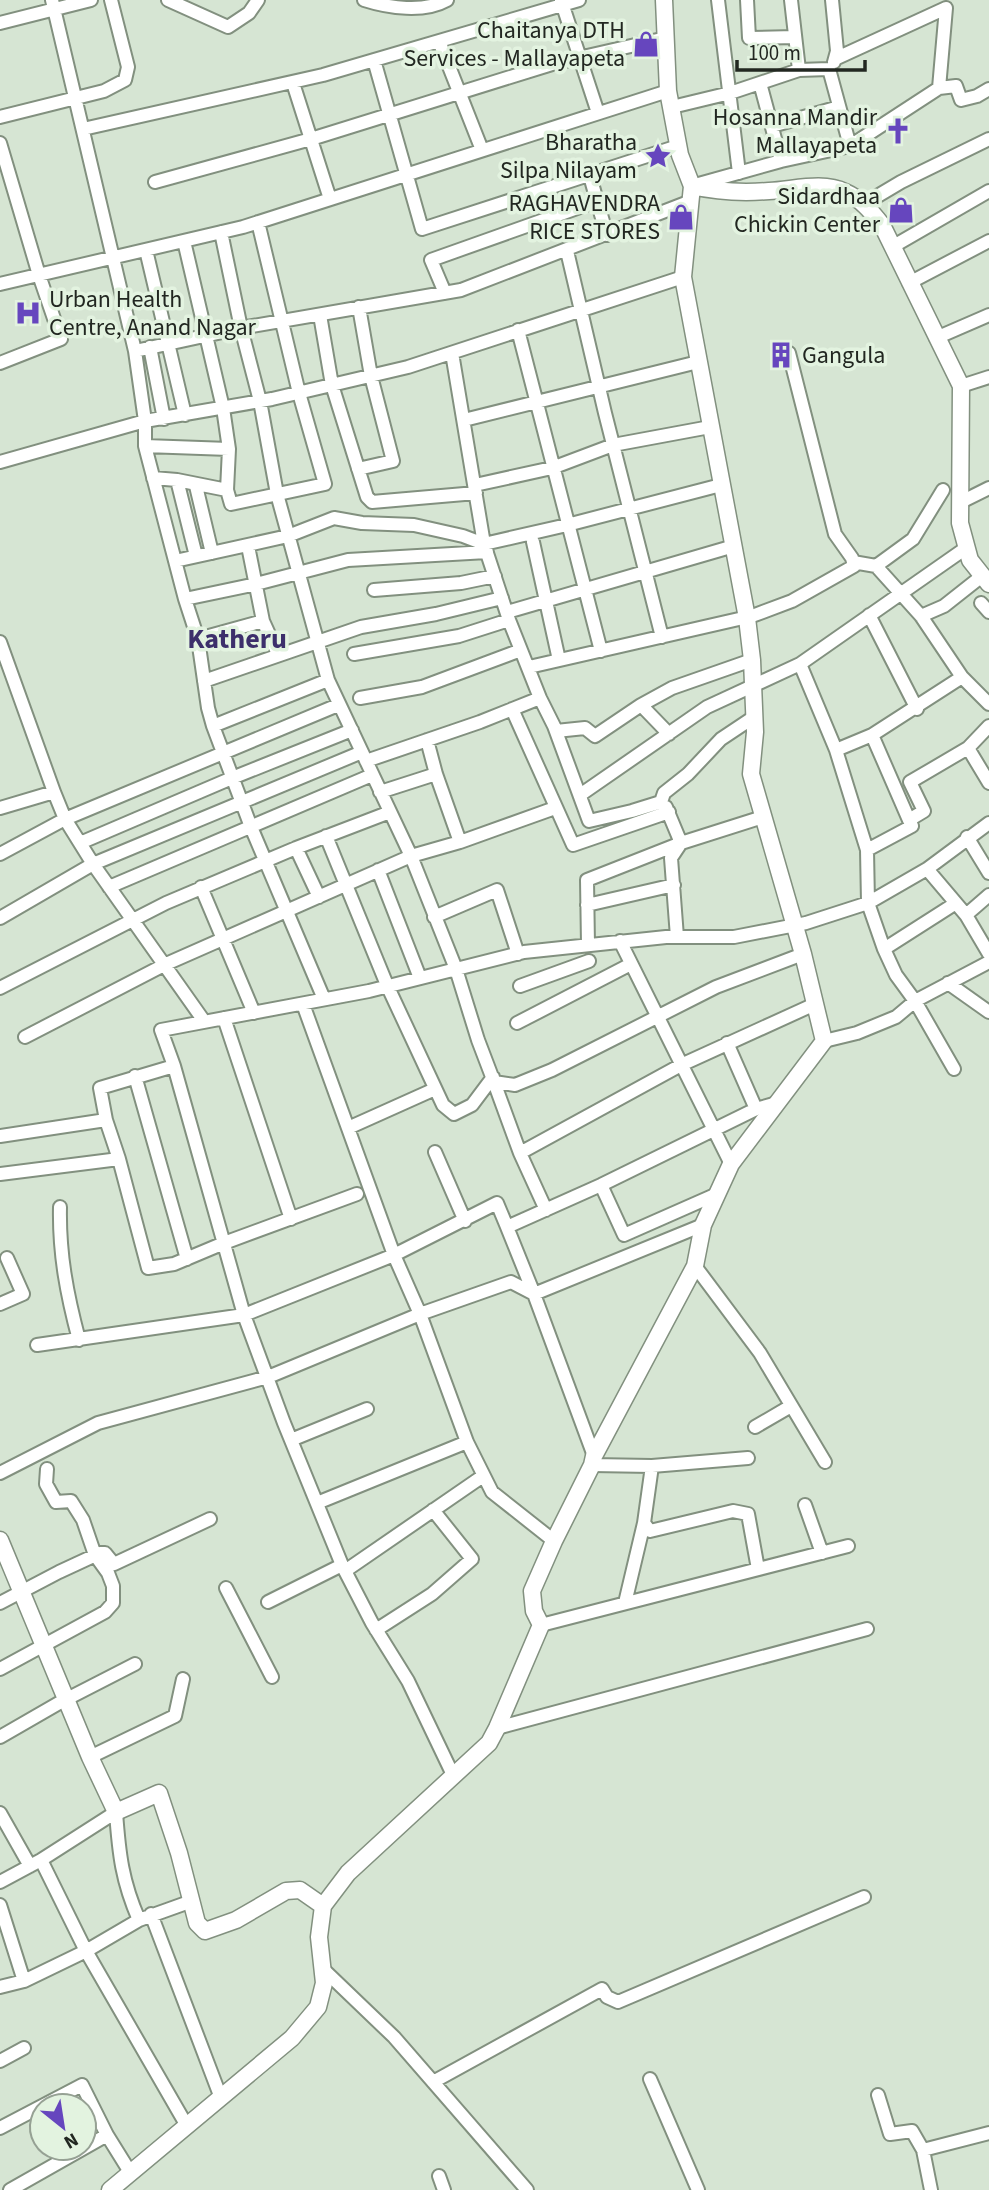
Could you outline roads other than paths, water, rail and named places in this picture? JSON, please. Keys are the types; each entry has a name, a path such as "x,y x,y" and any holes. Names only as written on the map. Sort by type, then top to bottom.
{"main road":[{"path":"110,2190 292,2038 318,2007 324,1983 319,1937 323,1906 348,1872 488,1743 541,1625 534,1611 532,1591 593,1461 695,1266 703,1225 716,1194 731,1164 824,1041 803,954 751,774 755,732 752,660 747,618 683,277 692,194 678,146 668,91 664,0"},
{"path":"692,194 821,187 844,190 864,204 882,225 961,386 960,523 970,559 985,580"},
{"path":"0,1540 90,1757 116,1812 159,1793 179,1853 197,1923 205,1931 236,1920 286,1891 300,1890 323,1906"}],"street":[{"path":"0,23 53,4 91,0"},
{"path":"0,117 104,91 125,80 128,67 111,0"},
{"path":"168,0 228,27 249,13 258,0"},
{"path":"364,0 383,6 421,7 434,7 447,0"},
{"path":"83,129 293,83 579,0"},
{"path":"718,0 739,173"},
{"path":"747,0 749,38 795,37"},
{"path":"791,0 799,70"},
{"path":"833,0 833,64 839,107 850,146"},
{"path":"562,3 598,113"},
{"path":"53,4 135,351 145,421 145,446 198,639 213,726 251,827 324,999"},
{"path":"672,107 730,93 799,70 833,64 946,8 939,88"},
{"path":"155,182 311,139 552,64 666,38"},
{"path":"439,41 482,150"},
{"path":"374,60 422,229 678,146"},
{"path":"293,83 330,199"},
{"path":"760,83 781,161"},
{"path":"135,351 241,328 461,290 567,251 739,173 850,146 939,88 956,86 961,100 989,89"},
{"path":"0,284 258,222 668,91"},
{"path":"772,126 839,107"},
{"path":"864,204 901,181 989,139"},
{"path":"0,143 61,339 0,363"},
{"path":"590,176 607,234"},
{"path":"892,247 989,191"},
{"path":"445,293 431,260 597,201"},
{"path":"184,241 223,408 229,449 227,490 230,504 325,484 299,393 258,222"},
{"path":"221,232 260,401 277,495 328,680 411,856 456,969 478,1040 520,1153 546,1209"},
{"path":"909,283 989,241"},
{"path":"146,250 185,415"},
{"path":"567,251 662,637"},
{"path":"0,462 145,421 299,393 408,367 683,277"},
{"path":"358,469 393,461 370,376 359,307"},
{"path":"936,338 989,315"},
{"path":"320,316 332,385 367,497 372,502 476,489 552,468 613,445 710,427"},
{"path":"518,330 601,650"},
{"path":"150,347 164,419"},
{"path":"452,353 485,548 508,616 556,731 589,821 665,807"},
{"path":"789,353 835,534 853,562 876,566 921,617 962,677 989,704"},
{"path":"464,420 698,362"},
{"path":"961,386 989,377"},
{"path":"145,446 229,449"},
{"path":"153,478 227,490"},
{"path":"177,480 196,556"},
{"path":"185,599 348,560 485,548 721,485"},
{"path":"196,486 212,553"},
{"path":"959,503 989,488"},
{"path":"876,566 913,539 943,490"},
{"path":"175,561 288,536 334,518 362,523 414,525 463,536 485,548"},
{"path":"533,542 559,660"},
{"path":"248,546 263,621 278,654"},
{"path":"354,654 459,636 546,601 734,546"},
{"path":"580,795 707,707 800,664 966,548"},
{"path":"529,667 747,618 811,591 854,565 853,562"},
{"path":"374,590 461,583 495,576"},
{"path":"921,617 985,580"},
{"path":"204,681 361,627 436,614 502,598"},
{"path":"869,615 917,709"},
{"path":"198,639 263,621"},
{"path":"0,642 65,818 93,864 204,1021"},
{"path":"360,698 422,687 521,650"},
{"path":"556,731 585,728 596,736 641,705 672,688 752,660"},
{"path":"800,664 836,750 867,850 867,903 884,949 896,975 915,1001 954,1069"},
{"path":"836,750 872,735 917,709 962,677"},
{"path":"213,726 328,680"},
{"path":"0,918 93,864 241,801 364,757 428,740 540,698"},
{"path":"0,854 65,818 338,705"},
{"path":"641,705 669,734"},
{"path":"512,709 573,845 665,807"},
{"path":"681,843 665,807 664,793 688,774 721,739 754,717"},
{"path":"909,820 924,811 910,782 968,748 989,726"},
{"path":"80,843 352,730"},
{"path":"867,850 912,826 872,735"},
{"path":"428,740 436,774 460,842"},
{"path":"968,748 989,783"},
{"path":"380,792 436,774"},
{"path":"109,887 372,775"},
{"path":"0,808 54,792"},
{"path":"25,1037 166,964 378,870 411,856 460,842 555,808"},
{"path":"1,984 201,887 390,812"},
{"path":"598,981 585,945 587,880 681,843 763,817"},
{"path":"453,1775 408,1681 376,1630 343,1568 291,1440 244,1315 174,1066 161,1030 369,991 517,954 677,937 734,937 795,925 867,903 926,869 989,823"},
{"path":"326,836 387,985 443,1105 454,1114 472,1105 493,1080"},
{"path":"967,837 989,873"},
{"path":"677,937 671,858 681,843"},
{"path":"296,848 319,897"},
{"path":"926,869 966,915 989,954"},
{"path":"378,870 420,978"},
{"path":"587,905 674,884"},
{"path":"201,887 254,1013"},
{"path":"434,917 497,890 517,954"},
{"path":"966,915 989,895"},
{"path":"884,949 956,903"},
{"path":"621,942 731,1164"},
{"path":"493,1080 516,1085 552,1070 716,987 803,954"},
{"path":"520,986 590,961"},
{"path":"824,1041 857,1033 896,1017 915,1001 989,962"},
{"path":"517,1023 631,964"},
{"path":"948,983 989,1012"},
{"path":"303,1004 394,1255 420,1314 467,1442 492,1492 554,1541"},
{"path":"520,1153 681,1065 815,1004"},
{"path":"224,1018 290,1219"},
{"path":"727,1043 756,1109"},
{"path":"174,1066 100,1088 106,1120 148,1268 174,1265 224,1243 357,1194"},
{"path":"135,1076 187,1259"},
{"path":"348,1128 435,1089"},
{"path":"507,1227 601,1185 756,1109 777,1103"},
{"path":"0,1136 106,1120"},
{"path":"435,1152 465,1221"},
{"path":"0,1174 119,1159"},
{"path":"601,1185 624,1235 716,1194"},
{"path":"37,1345 244,1315 394,1255 497,1203 534,1294 593,1461 652,1466 748,1458"},
{"path":"60,1207 60,1242 69,1304 79,1340"},
{"path":"0,1474 98,1423 268,1377 420,1314 511,1282 534,1294 703,1225"},
{"path":"0,1304 23,1294 7,1258"},
{"path":"695,1266 760,1353 825,1462"},
{"path":"755,1427 792,1406"},
{"path":"291,1440 367,1409"},
{"path":"317,1503 467,1442"},
{"path":"625,1603 644,1523 652,1466"},
{"path":"0,1669 105,1612 113,1603 113,1586 108,1573 95,1555 83,1520 71,1501 56,1502 47,1484 47,1469"},
{"path":"268,1602 343,1568 483,1476"},
{"path":"806,1505 822,1553"},
{"path":"376,1630 432,1594 471,1559 433,1510"},
{"path":"644,1523 650,1531 733,1511 748,1514 758,1569"},
{"path":"0,1603 95,1555 105,1553 114,1564 210,1519"},
{"path":"541,1625 848,1546"},
{"path":"226,1588 272,1677"},
{"path":"497,1728 867,1629"},
{"path":"0,1737 135,1664"},
{"path":"90,1757 175,1716 183,1679"},
{"path":"0,1882 36,1863 116,1812 119,1860 131,1901 145,1917 220,2098"},
{"path":"0,1813 36,1863 187,2126"},
{"path":"433,2082 602,1989 607,1997 618,2002 864,1897"},
{"path":"0,1987 24,1981 86,1951 145,1917 192,1901"},
{"path":"0,1905 3,1925 24,1981"},
{"path":"323,1968 394,2037 527,2190"},
{"path":"0,2061 24,2048"},
{"path":"650,2079 698,2190"},
{"path":"0,2128 82,2085 107,2135 130,2172"},
{"path":"878,2095 890,2134 912,2131 923,2150 931,2190"},
{"path":"923,2150 989,2133"},
{"path":"10,2190 107,2135"},
{"path":"439,2176 443,2190"}],"place":[{"name":"Chaitanya DTH Services - Mallayapeta","path":"646,44"},
{"name":"Hosanna Mandir Mallayapeta","path":"898,131"},
{"name":"Bharatha Silpa Nilayam","path":"658,156"},
{"name":"Sidardhaa Chickin Center","path":"901,210"},
{"name":"RAGHAVENDRA RICE STORES","path":"681,217"},
{"name":"Urban Health Centre, Anand Nagar","path":"28,313"},
{"name":"Gangula","path":"781,355"}],"district":[{"name":"Katheru","path":"237,639"}]}
